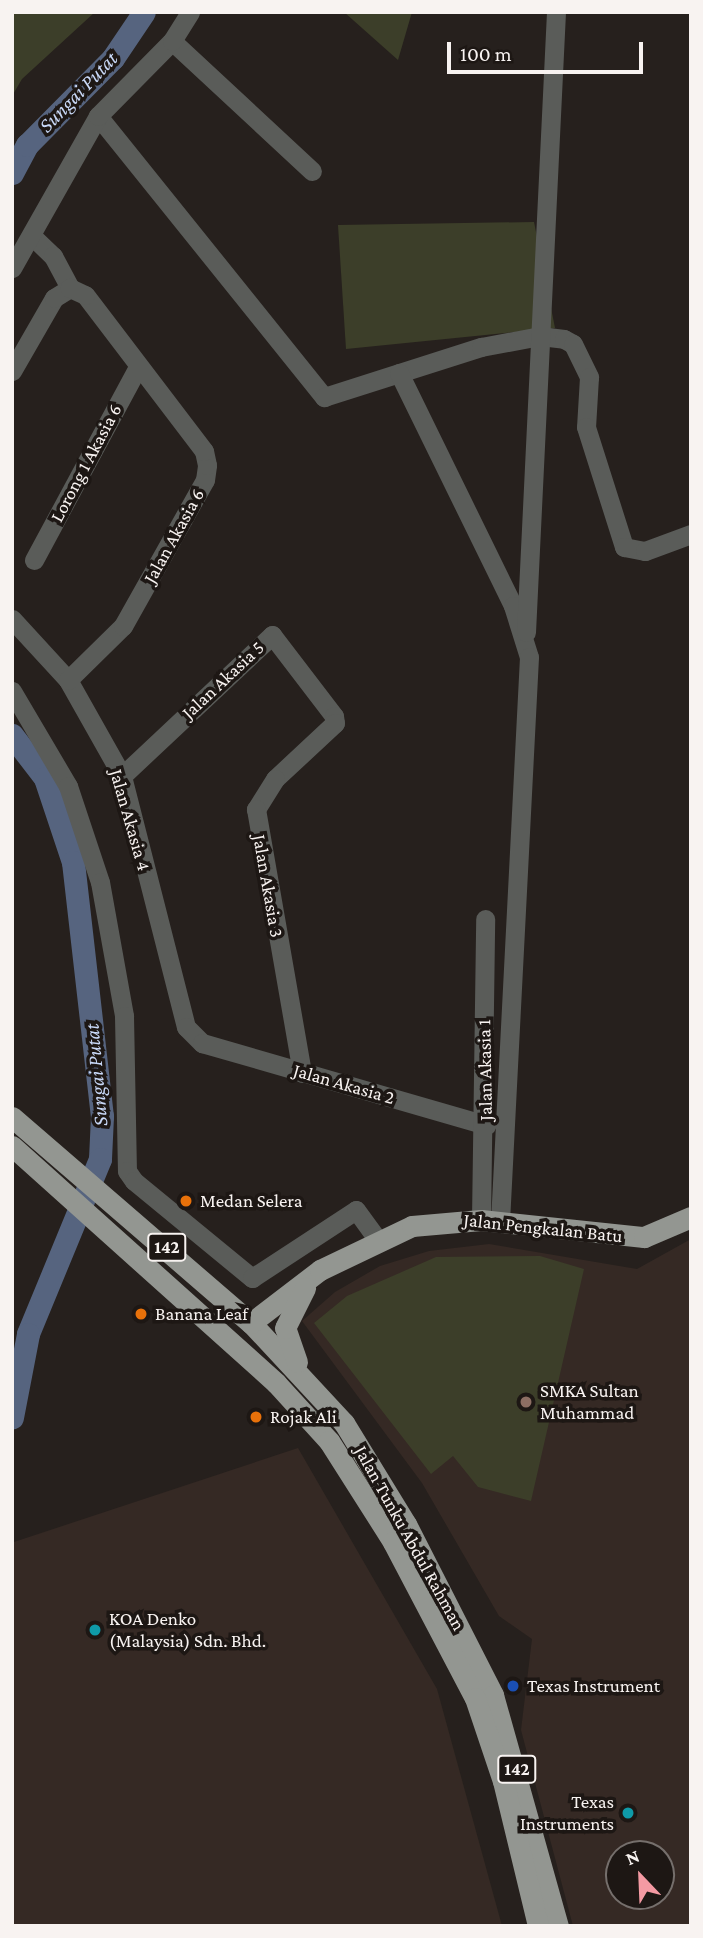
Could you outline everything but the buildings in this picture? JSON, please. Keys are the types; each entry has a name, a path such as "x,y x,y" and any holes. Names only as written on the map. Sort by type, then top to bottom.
{"main road":[{"name":"Jalan Tunku Abdul Rahman","path":"12,1116 62,1173 93,1215 276,1383 329,1441 393,1542 475,1698 503,1781 538,1926"},
{"name":"Jalan Tunku Abdul Rahman","path":"12,1146 105,1195 251,1323 323,1396 406,1524 493,1695 558,1926"},
{"name":"Jalan Pengkalan Batu","path":"251,1323 320,1270 377,1239 427,1223 491,1221 644,1237 691,1217"},
{"path":"123,1242 219,1316 251,1323 258,1350 302,1397 329,1441"},
{"path":"227,1302 261,1301 320,1270"},
{"path":"320,1270 295,1300 285,1328 297,1362 323,1396"}],"street":[{"path":"12,268 98,116 172,41 190,12"},
{"path":"491,1221 526,640 555,12"},
{"path":"172,41 312,171"},
{"path":"98,116 315,391 332,398 399,373 540,336 573,344 586,365 586,427 624,547 645,551 691,534"},
{"path":"12,371 54,298 70,288 53,256 32,236"},
{"name":"Jalan Akasia 6","path":"68,680 123,626 205,480 204,451 85,295 70,288"},
{"name":"Lorong 1 Akasia 6","path":"34,560 138,367"},
{"path":"399,373 526,640"},
{"name":"Jalan Akasia 4","path":"12,619 68,680 122,776 177,1007 202,1043"},
{"name":"Jalan Akasia 5","path":"122,776 272,635 334,716 331,726"},
{"path":"12,691 68,786 100,882 124,1016 127,1171 159,1204 252,1279 356,1210 377,1239"},
{"name":"Jalan Akasia 3","path":"302,1073 256,809 275,779 331,726"},
{"name":"Jalan Akasia 1","path":"485,919 486,1125 491,1221"},
{"name":"Jalan Akasia 2","path":"202,1043 486,1125"},
{"path":"138,1222 159,1204"}],"shaded area":[{"name":"SMKA Sultan Muhammad","path":"691,1239 691,1926 573,1926 521,1730 532,1639 499,1616 422,1483 302,1321 335,1292 380,1266 429,1251 489,1244 637,1269"},
{"path":"298,1448 437,1689 502,1926 12,1926 14,1542"}],"green space":[{"path":"12,12 95,12 22,79 12,96"},
{"path":"344,12 412,12 398,60"},
{"path":"534,222 555,328 346,349 338,225"},
{"path":"540,1256 584,1269 531,1501 478,1487 453,1456 431,1474 314,1323 347,1296 436,1257"}],"waterway":[{"name":"Sungai Putat","path":"12,173 27,145 113,58 144,12"},
{"name":"Sungai Putat","path":"12,735 45,778 73,862 102,1116 100,1159 28,1334 12,1417"}],"place":[{"name":"Medan Selera","path":"186,1201"},
{"name":"Banana Leaf","path":"141,1314"},
{"name":"SMKA Sultan Muhammad","path":"526,1402"},
{"name":"Rojak Ali","path":"256,1417"},
{"name":"KOA Denko (Malaysia) Sdn. Bhd.","path":"95,1630"},
{"name":"Texas Instrument","path":"513,1686"},
{"name":"Texas Instruments","path":"628,1813"}]}
